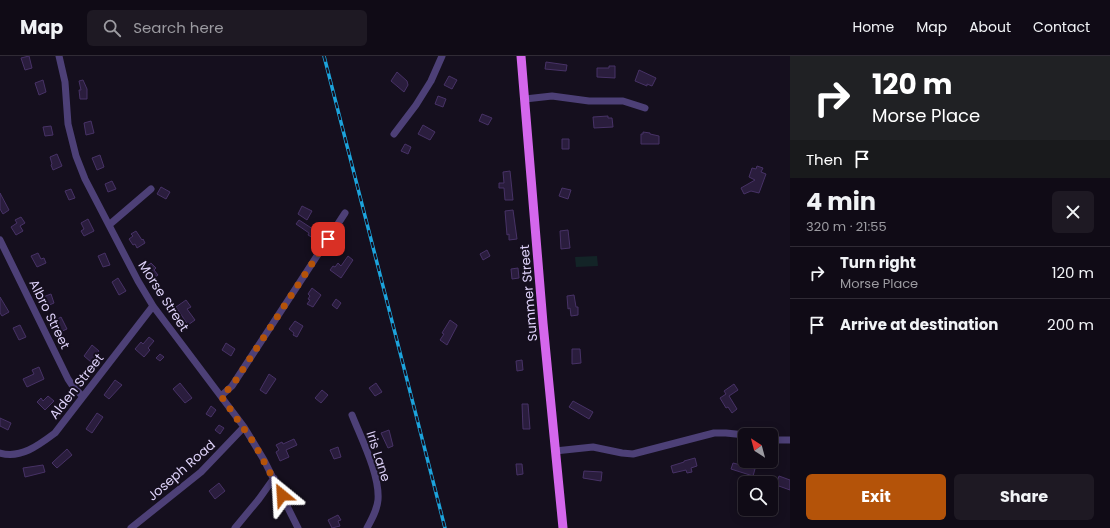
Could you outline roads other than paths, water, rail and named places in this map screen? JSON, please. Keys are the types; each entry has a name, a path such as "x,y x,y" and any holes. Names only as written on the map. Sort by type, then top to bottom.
{"main road":[{"name":"Summer Street","path":"521,56 563,528"}],"street":[{"name":"Morse Street","path":"60,56 65,82 68,124 76,156 85,179 138,281 153,306 189,356 244,427 274,478 298,528"},
{"path":"394,134 431,81 442,56"},
{"path":"525,99 552,96 589,101 623,101 645,108"},
{"path":"109,225 151,189"},
{"path":"221,396 232,386 345,213"},
{"name":"Albro Street","path":"0,240 68,379 83,397"},
{"name":"Alden Street","path":"0,453 20,453 42,443 61,426 153,306"},
{"name":"Iris Lane","path":"352,415 372,466 378,492 375,513 367,528"},
{"name":"Joseph Road","path":"131,528 201,472 244,427"},
{"path":"555,451 593,447 633,454 714,433 738,434"},
{"path":"778,440 790,440"},
{"path":"235,528 274,478"}],"railway":[{"path":"324,56 445,528"}]}
